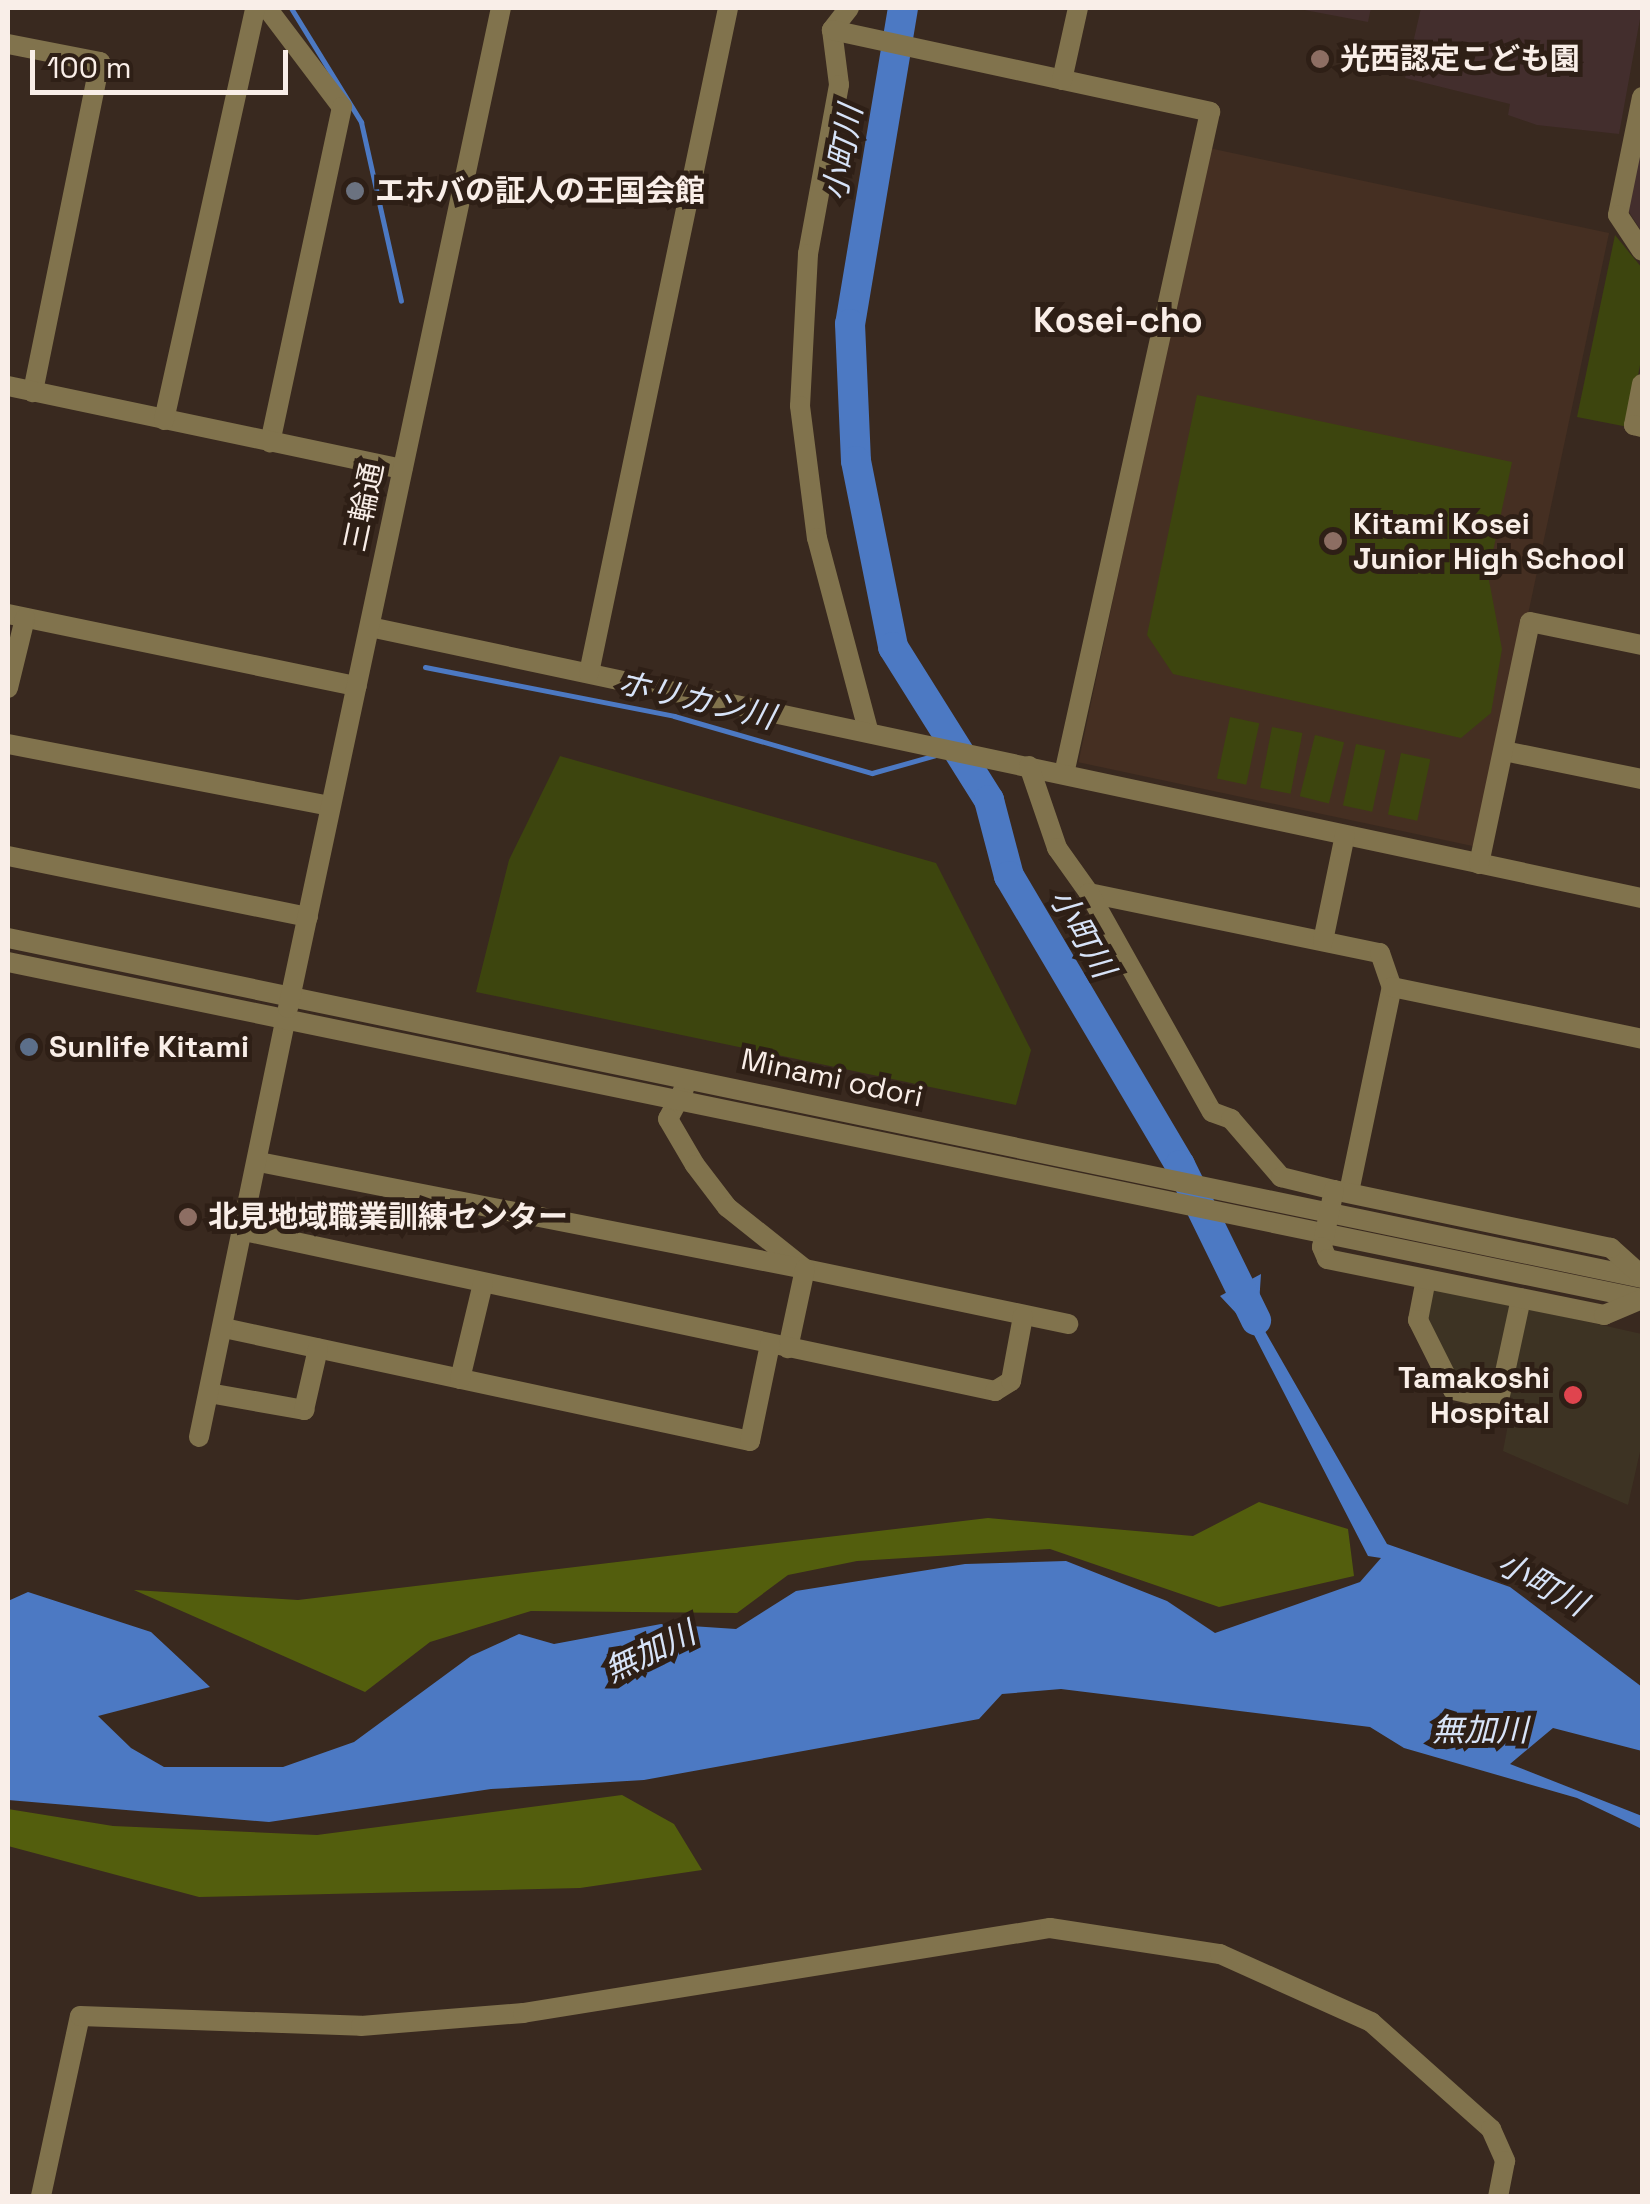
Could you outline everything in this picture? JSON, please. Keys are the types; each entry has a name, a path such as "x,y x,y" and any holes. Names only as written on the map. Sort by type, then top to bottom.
{"street":[{"path":"164,420 256,8"},
{"path":"267,8 342,107 270,442"},
{"name":"三輪通","path":"199,1436 501,8"},
{"path":"589,673 728,8"},
{"path":"849,8 832,30 839,84 808,254 800,406 817,538 878,732"},
{"path":"1062,80 1078,8"},
{"path":"832,30 1210,112 1064,774"},
{"path":"9,50 100,62 33,392"},
{"path":"1642,97 1618,215 1642,251"},
{"path":"1642,384 1634,425 1642,427"},
{"path":"8,386 402,469"},
{"path":"8,688 16,616 357,686"},
{"path":"1479,864 1530,622 1642,646"},
{"path":"370,627 878,732 1642,898"},
{"path":"8,744 330,806"},
{"path":"1504,751 1642,779"},
{"path":"1020,764 1057,848 1089,893 1212,1112 1231,1120 1281,1177 1611,1248 1642,1277"},
{"path":"1323,941 1345,835"},
{"path":"8,856 308,916"},
{"path":"1089,893 1380,953 1392,986 1327,1259 1604,1315 1642,1299"},
{"name":"Minami odori","path":"8,938 687,1077 872,1129"},
{"name":"Minami odori","path":"8,962 681,1099 872,1129 1604,1281 1642,1299"},
{"path":"1392,986 1642,1039"},
{"path":"687,1077 681,1099 668,1119 695,1166 726,1207 806,1269"},
{"path":"259,1162 1068,1324"},
{"path":"244,1230 994,1391 1011,1380 1023,1316"},
{"path":"224,1328 750,1441 806,1269"},
{"name":"Minami odori","path":"1604,1281 1642,1277"},
{"path":"1426,1279 1418,1320 1453,1390 1499,1400 1521,1298"},
{"path":"460,1380 482,1283"},
{"path":"209,1392 304,1410 318,1348"},
{"path":"42,2196 80,2016 362,2026 523,2013 1050,1928 1220,1954 1371,2022 1491,2129 1505,2161 1498,2196"}],"shaded area":[{"path":"1294,8 1371,8 1368,22"},
{"path":"1421,8 1642,8 1619,134 1537,125 1508,115 1510,104 1405,78"},
{"path":"1642,134 1642,232 1627,209"},
{"name":"Kitami Kosei Junior High School","path":"1209,148 1609,233 1478,847 1078,762"},
{"name":"Tamakoshi Hospital","path":"1430,1287 1642,1334 1642,1443 1628,1505 1503,1451 1513,1398 1455,1385 1423,1319"}],"green space":[{"path":"1615,235 1642,268 1642,355 1628,427 1577,417"},
{"path":"1197,395 1512,462 1488,575 1502,649 1491,713 1461,738 1173,674 1147,635"},
{"path":"1230,717 1259,723 1246,785 1217,779"},
{"path":"1272,727 1302,733 1291,794 1260,788"},
{"path":"1315,735 1344,742 1329,803 1300,796"},
{"path":"1356,744 1385,750 1372,812 1343,806"},
{"path":"1401,753 1430,759 1417,821 1388,815"},
{"path":"560,756 936,863 1031,1050 1016,1105 476,992 509,860"},
{"path":"1259,1502 1348,1529 1354,1576 1219,1607 1050,1549 857,1561 788,1575 737,1613 531,1611 430,1642 365,1692 134,1590 298,1600 988,1518 1193,1536"},
{"path":"622,1795 674,1824 702,1870 580,1888 199,1897 8,1846 8,1809 113,1826 317,1835"}],"water":[{"name":"無加川","path":"1261,1274 1258,1319 1387,1544 1510,1587 1642,1687 1642,1751 1553,1728 1510,1764 1642,1816 1642,1829 1577,1798 1404,1748 1370,1727 1061,1689 1002,1694 979,1719 644,1780 491,1789 269,1822 8,1800 8,1601 28,1592 151,1632 210,1687 98,1716 131,1748 164,1767 283,1767 354,1742 471,1656 519,1634 554,1644 661,1624 736,1629 796,1591 965,1564 1066,1561 1167,1601 1215,1633 1360,1582 1381,1558 1368,1556 1251,1329 1220,1296"}],"waterway":[{"name":"ホリカン川","path":"291,8 361,122 401,301"},
{"name":"小町川","path":"903,8 850,324 856,461 893,647 989,800 1009,876 1180,1165 1256,1320"},
{"name":"ホリカン川","path":"425,667 674,716 872,773 936,755"}],"place":[{"name":"光西認定こども園","path":"1320,59"},
{"name":"エホバの証人の王国会館","path":"355,191"},
{"name":"Kitami Kosei Junior High School","path":"1333,541"},
{"name":"Sunlife Kitami","path":"29,1047"},
{"name":"北見地域職業訓練センター","path":"188,1217"},
{"name":"Tamakoshi Hospital","path":"1573,1395"}],"district":[{"name":"Kosei-cho","path":"1118,320"}]}
